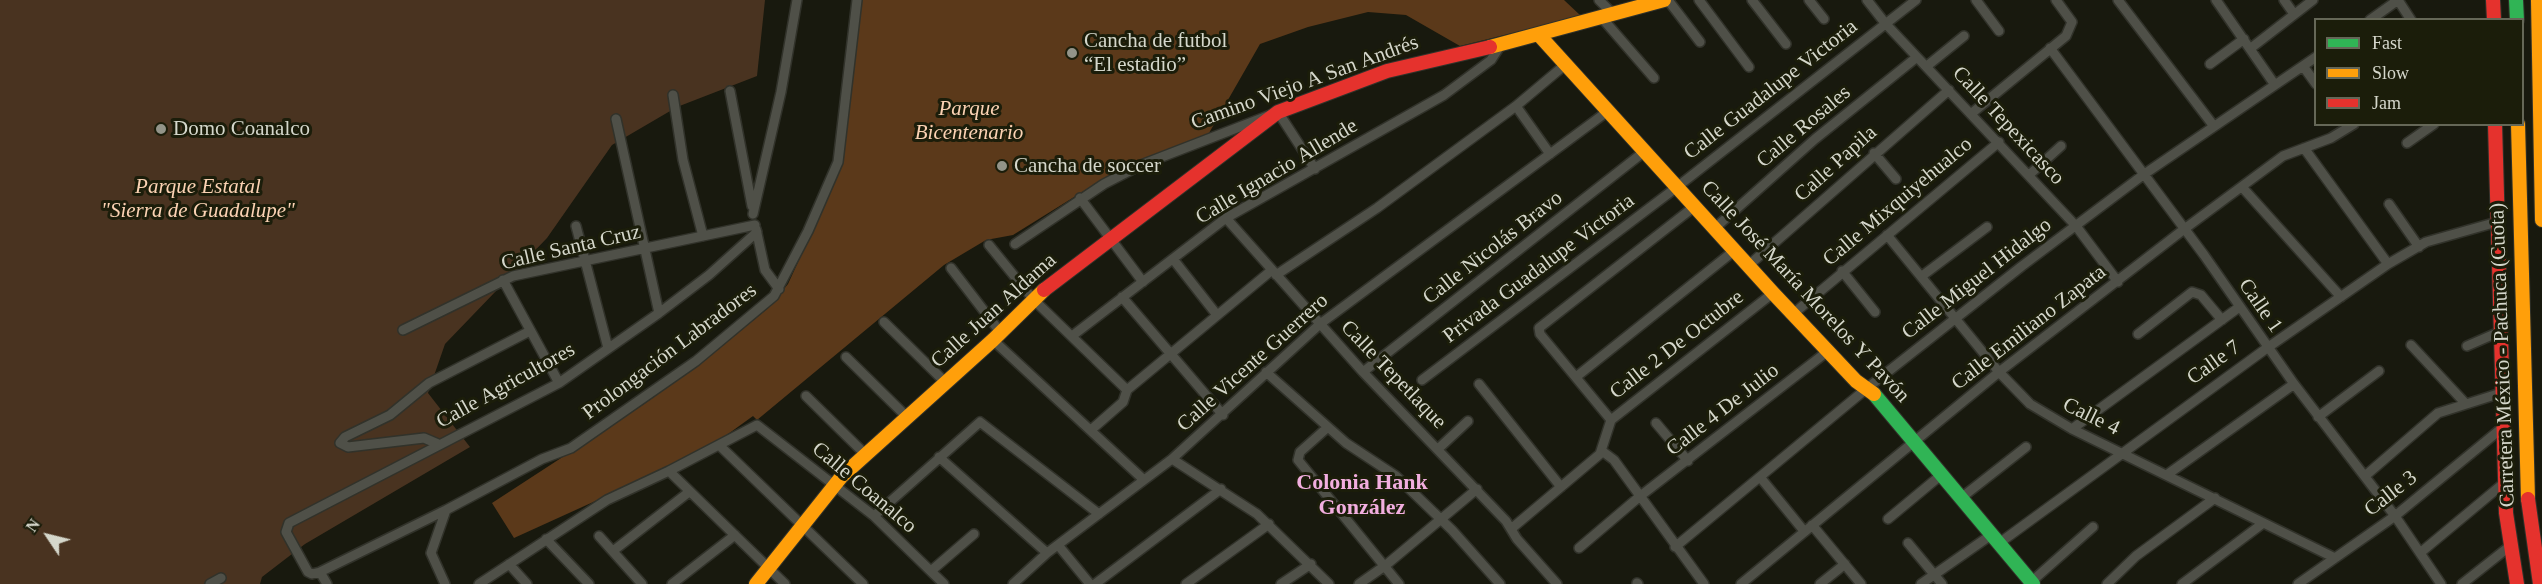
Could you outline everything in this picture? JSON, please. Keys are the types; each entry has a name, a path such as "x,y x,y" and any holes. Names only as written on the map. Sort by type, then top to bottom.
{"main road":[{"name":"Camino Viejo A San Andrés","path":"1278,112 1387,71 1539,35 1666,0"},
{"path":"2493,0 2494,18"},
{"path":"2516,0 2517,18"},
{"name":"Carretera México - Pachuca (Cuota)","path":"2538,0 2542,220"},
{"name":"Calle José María Morelos Y Pavón","path":"1539,35 1793,314 1866,389 1876,396 2032,583"},
{"name":"Calle Juan Aldama","path":"756,584 835,485 997,336 1033,299 1278,112"},
{"path":"2495,126 2504,483 2510,546 2517,584"},
{"name":"Carretera México - Pachuca (Cuota)","path":"2518,126 2526,467 2530,521 2540,584"}],"street":[{"path":"753,214 781,92 797,0"},
{"name":"Prolongación Labradores","path":"315,573 446,510 542,459 571,448 696,361 764,306 779,289 808,231 838,162 857,0"},
{"path":"1599,0 1608,17 1654,78"},
{"path":"1666,0 1700,42"},
{"path":"1699,0 1749,67"},
{"path":"1752,0 1786,44"},
{"path":"1809,0 1824,19"},
{"name":"Calle Tepexicasco","path":"1867,0 1885,23 2076,226 2095,248 2118,282"},
{"name":"Calle Guadalupe Victoria","path":"1677,186 1916,0"},
{"path":"1976,0 1999,31"},
{"path":"1972,113 2066,36 2072,27 2070,19 2056,0"},
{"path":"2118,0 2213,125"},
{"path":"2216,0 2275,85"},
{"path":"2284,0 2294,14"},
{"path":"2251,48 2313,0"},
{"path":"2373,18 2398,0 2410,18"},
{"path":"1927,66 1964,36"},
{"path":"2210,64 2244,39"},
{"name":"Calle Ignacio Allende","path":"1072,336 1226,218 1444,95 1491,60 1502,43"},
{"name":"Calle 1","path":"2050,48 2183,230 2204,255 2267,348 2395,516 2441,584"},
{"name":"Calle Rosales","path":"1715,228 1815,139 1917,57"},
{"name":"Calle Miguel Hidalgo","path":"1675,547 1956,317 2143,175 2213,125 2314,58"},
{"path":"1091,430 1123,402 1127,390 1217,315 1274,272 1377,208 1516,106 1566,64"},
{"path":"2303,66 2314,81"},
{"name":"Calle Papila","path":"1749,265 1874,153 1949,90"},
{"path":"730,91 765,270 779,289"},
{"path":"673,95 683,160 703,236"},
{"path":"1516,106 1550,154"},
{"name":"Calle Vicente Guerrero","path":"1013,584 1047,553 1172,459 1223,415 1266,372 1320,324 1608,111"},
{"path":"1278,112 1315,169"},
{"name":"Camino Viejo A San Andrés","path":"1015,244 1080,198 1141,165 1278,112"},
{"path":"616,119 659,313"},
{"name":"Calle Emiliano Zapata","path":"1741,584 1999,372 2183,230 2283,156 2331,138 2351,126"},
{"path":"2407,143 2431,126"},
{"name":"Calle Mixquiyehualco","path":"1793,314 1998,142"},
{"path":"2029,175 2061,147"},
{"path":"2304,148 2388,264"},
{"name":"Calle Nicolás Bravo","path":"1363,372 1645,151"},
{"path":"1874,153 1896,179"},
{"name":"Privada Guadalupe Victoria","path":"1422,380 1677,186"},
{"path":"2242,187 2341,297"},
{"path":"1080,198 1143,282"},
{"path":"2389,204 2419,246"},
{"path":"1611,420 1540,334 1539,328 1695,206"},
{"name":"Calle Tepetlaque","path":"1226,218 1363,372 1477,489 1557,584"},
{"name":"Calle 7","path":"1921,584 1995,539 2122,452 2388,264 2419,246 2497,222"},
{"path":"576,226 608,348"},
{"path":"1922,276 1987,227"},
{"name":"Calle Santa Cruz","path":"403,330 503,280 586,259 645,250 703,236 756,229"},
{"name":"Calle Agricultores","path":"315,573 286,532 286,526 438,444 559,383 709,275 756,229"},
{"name":"Calle 4","path":"1887,235 2023,399 2072,429 2168,474 2262,524 2335,558"},
{"path":"989,245 1033,299 1127,390"},
{"path":"1576,377 1735,250"},
{"path":"1173,259 1217,315"},
{"path":"951,268 997,336 1144,480"},
{"path":"1842,272 1875,312"},
{"path":"503,280 559,383"},
{"name":"Calle 2 De Octubre","path":"1602,451 1611,420 1773,292"},
{"path":"2138,334 2192,292 2201,295 2222,320"},
{"path":"1122,297 1223,415"},
{"path":"2072,429 2238,308"},
{"path":"884,322 946,382"},
{"path":"438,444 424,438 348,447 340,443 345,437 390,415 429,383 530,331"},
{"path":"2468,346 2499,332"},
{"path":"2411,345 2466,404"},
{"name":"Calle 4 De Julio","path":"1579,548 1638,497 1688,461 1828,351"},
{"path":"846,357 908,418"},
{"path":"2318,417 2379,371"},
{"path":"1266,372 1359,453 1396,476 1442,520 1500,584"},
{"path":"1479,384 1561,488"},
{"path":"2168,474 2294,384"},
{"path":"2365,477 2438,413 2501,393"},
{"path":"806,396 866,455"},
{"path":"1438,449 1468,421"},
{"path":"873,516 980,422 1098,514"},
{"path":"1656,423 1688,461"},
{"name":"Calle Coanalco","path":"719,445 757,425 873,516 944,584"},
{"path":"1328,427 1300,452 1298,460 1399,584"},
{"name":"Calle 3","path":"2298,584 2395,516 2502,428"},
{"path":"479,584 606,500 719,445 863,584"},
{"path":"1961,498 2026,447"},
{"path":"1511,529 1602,451 1614,460 1638,497 1704,584"},
{"path":"939,457 1047,553"},
{"path":"1172,459 1221,489 1269,524 1329,584"},
{"path":"669,471 785,584"},
{"path":"1888,519 1941,475"},
{"path":"1760,477 1845,564 1861,584"},
{"path":"2420,553 2504,483"},
{"path":"1095,584 1221,489"},
{"path":"1359,584 1386,566 1477,489"},
{"path":"613,551 689,492"},
{"path":"2107,584 2136,556 2216,498"},
{"path":"445,584 431,553 446,510"},
{"path":"1186,584 1269,524"},
{"path":"2182,584 2262,524"},
{"path":"2032,583 2093,527"},
{"path":"931,571 974,534"},
{"path":"672,584 735,535"},
{"path":"599,536 642,584"},
{"path":"546,539 589,584"},
{"path":"1908,543 1942,584"},
{"path":"1058,545 1090,584"},
{"path":"2462,584 2510,546"},
{"path":"509,564 527,584"},
{"path":"1281,584 1311,564"},
{"path":"1820,584 1845,564"},
{"path":"315,573 327,584"},
{"path":"210,584 221,578"}],"green space":[{"name":"Parque Estatal \"Sierra de Guadalupe\"","path":"0,0 765,0 757,76 677,107 612,145 547,238 445,344 428,393 470,447 305,544 262,577 260,584 0,584"},
{"name":"Parque Bicentenario","path":"862,0 1564,0 1581,16 1460,46 1406,15 1368,12 1308,27 1260,44 1205,140 1140,164 1087,189 1013,235 986,240 944,265 757,420 753,416 717,442 668,468 514,538 492,503 644,404 711,355 767,309 788,284 842,165"}],"traffic: fast":[{"path":"2516,0 2517,18"},
{"path":"1874,394 2033,584"}],"traffic: slow":[{"path":"1490,47 1664,0"},
{"path":"2538,0 2542,220"},
{"path":"1539,35 1773,293 1856,381 1874,394"},
{"path":"2518,126 2528,499"},
{"path":"756,584 842,476 993,340 1044,290"}],"traffic: jam":[{"path":"2493,0 2494,18"},
{"path":"1044,290 1278,112 1387,71 1490,47"},
{"path":"2495,126 2506,513 2517,584"},
{"path":"2528,499 2540,584"}],"place":[{"name":"Cancha de futbol “El estadio”","path":"1072,53"},
{"name":"Domo Coanalco","path":"161,129"},
{"name":"Cancha de soccer","path":"1002,166"}],"district":[{"name":"Colonia Hank González","path":"1362,496"}]}
